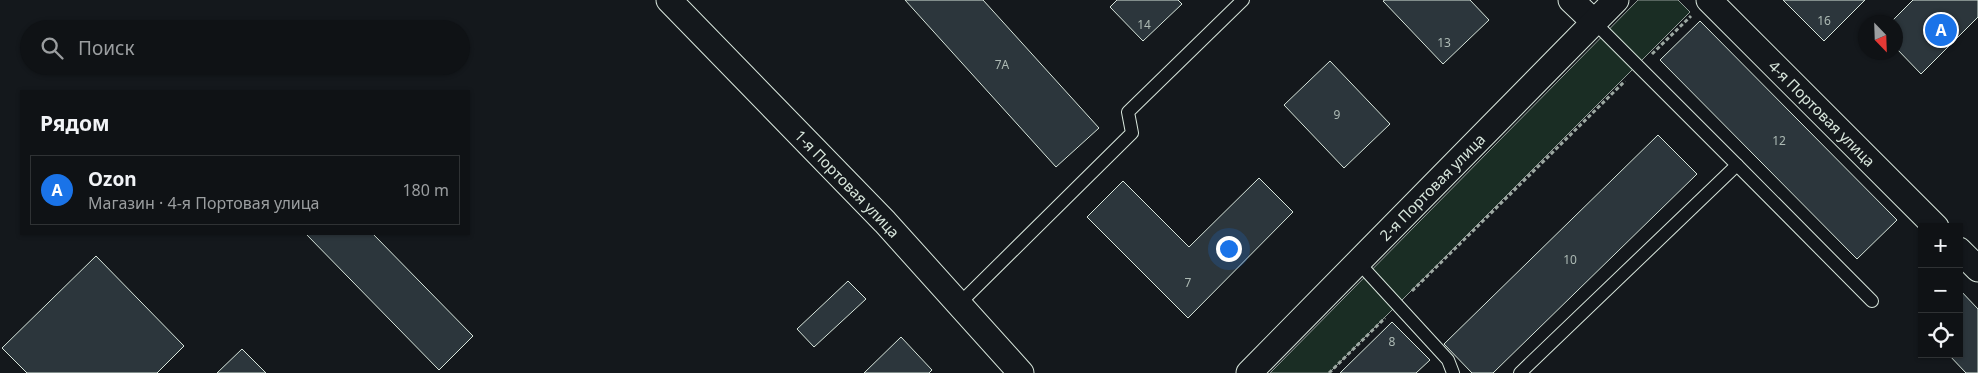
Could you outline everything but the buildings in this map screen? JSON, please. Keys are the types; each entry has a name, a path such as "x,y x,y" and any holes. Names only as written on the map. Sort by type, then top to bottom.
{"street":[{"name":"1-я Портовая улица","path":"669,0 885,222 1021,373"},
{"path":"1572,0 1594,22"},
{"name":"2-я Портовая улица","path":"1249,373 1616,0"},
{"name":"4-я Портовая улица","path":"1701,7 1932,223"},
{"path":"1963,254 1978,269"}],"lane":[{"path":"959,304 1132,133 1128,112 1243,0"},
{"path":"1594,22 1872,301"},
{"path":"1520,373 1737,165"},
{"path":"1358,262 1399,304 1448,360 1453,373"}],"path":[{"path":"1329,373 1701,7"}],"green space":[{"path":"1638,0 1678,0 1690,12 1329,373 1270,373"}],"place":[{"name":"Ozon","path":"1941,30"}]}
